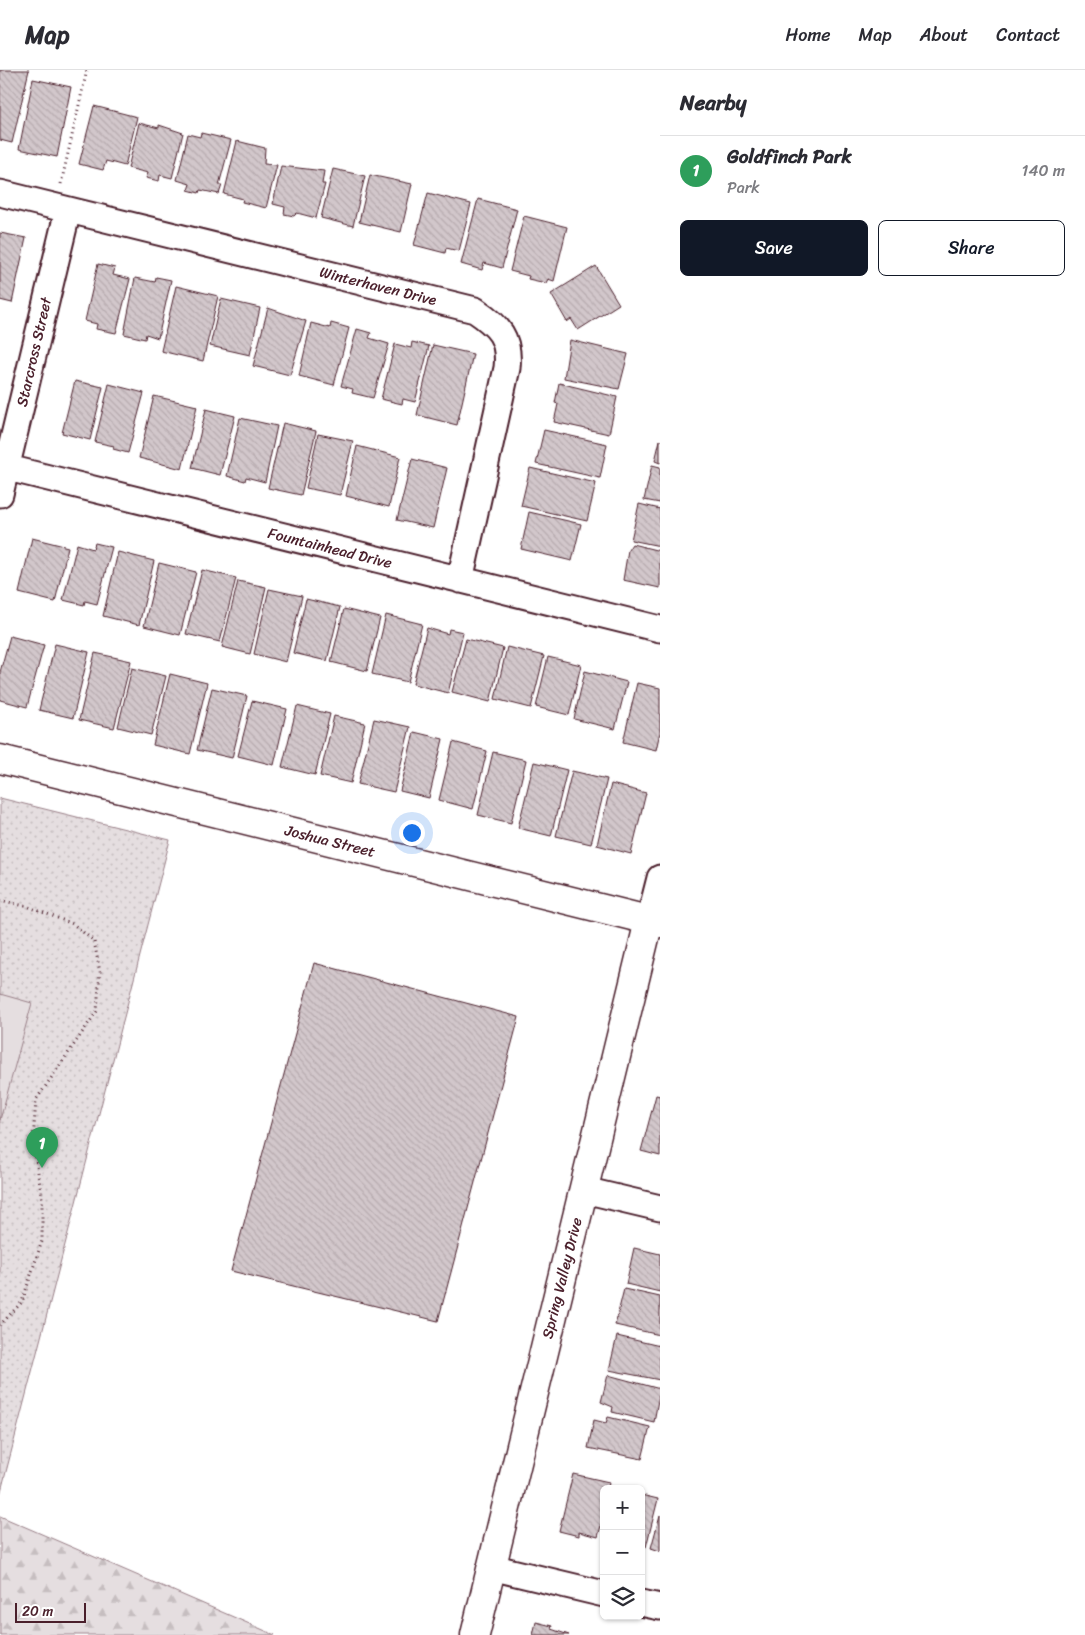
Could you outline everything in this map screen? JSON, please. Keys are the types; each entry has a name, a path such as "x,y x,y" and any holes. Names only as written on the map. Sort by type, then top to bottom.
{"street":[{"name":"Winterhaven Drive","path":"0,193 475,310 494,322 509,350 507,368 460,580"},
{"name":"Starcross Street","path":"0,494 3,467 60,208"},
{"name":"Fountainhead Drive","path":"3,467 660,629"},
{"name":"Joshua Street","path":"0,759 655,922"},
{"path":"655,922 660,878"},
{"name":"Spring Valley Drive","path":"475,1635 584,1190 655,922"},
{"path":"584,1190 660,1208"},
{"path":"491,1567 600,1593"},
{"path":"645,1604 660,1607"}],"path":[{"path":"60,208 67,162 87,70"},
{"path":"0,900 29,907 73,924 94,941 100,972 97,1011 81,1038 36,1100 33,1141 42,1198 42,1241 22,1302 0,1325"}],"green space":[{"path":"0,798 170,840 0,1495"},
{"path":"0,994 32,1003 0,1120"},
{"path":"0,1516 275,1635 0,1635"}],"building":[{"path":"0,70 29,70 12,143 0,140"},
{"path":"33,79 71,87 57,157 19,149"},
{"path":"94,106 137,117 125,166 106,161 103,170 79,164"},
{"path":"139,123 159,128 159,125 183,133 172,178 160,175 159,181 146,178 148,173 128,168"},
{"path":"201,133 231,140 219,185 222,185 219,194 200,190 199,193 188,190 190,184 177,180 188,134 200,137"},
{"path":"237,141 265,148 264,164 277,165 266,208 242,202 243,199 224,194"},
{"path":"281,166 324,171 322,184 325,184 316,218 297,213 294,216 284,214 285,207 273,204"},
{"path":"333,169 365,176 353,226 321,218"},
{"path":"370,175 412,184 401,232 359,222"},
{"path":"428,193 471,204 459,251 446,248 445,253 414,245"},
{"path":"478,199 517,209 502,268 484,263 482,270 461,264"},
{"path":"524,216 567,227 554,281 548,279 546,283 528,279 529,276 510,271"},
{"path":"0,233 26,238 12,303 0,300"},
{"path":"98,264 115,268 113,275 130,279 116,333 96,329 97,324 85,321"},
{"path":"596,266 619,304 578,330 571,319 567,322 551,294"},
{"path":"156,277 171,280 158,338 146,334 145,339 124,334 135,278 155,282"},
{"path":"176,286 218,296 203,361 161,351"},
{"path":"221,299 260,308 250,355 210,346"},
{"path":"268,308 306,321 290,375 253,366"},
{"path":"311,323 330,328 331,323 349,328 334,385 299,376"},
{"path":"357,329 371,333 369,338 389,344 373,398 352,393 353,389 341,386"},
{"path":"570,340 628,354 619,389 564,378"},
{"path":"412,342 429,346 415,402 403,399 402,404 381,399 395,344 411,348"},
{"path":"433,345 473,354 457,425 417,415"},
{"path":"75,381 103,387 90,440 62,433"},
{"path":"559,383 617,397 609,434 554,422 558,404 555,403"},
{"path":"109,384 144,393 128,453 113,449 114,446 95,442"},
{"path":"154,396 197,406 182,469 139,458"},
{"path":"206,409 235,416 220,475 192,468"},
{"path":"240,418 277,426 265,482 246,477 245,481 227,476"},
{"path":"283,423 316,431 301,495 268,488"},
{"path":"544,430 607,444 600,478 536,464"},
{"path":"318,434 353,441 340,495 306,488"},
{"path":"660,440 660,463 655,461"},
{"path":"357,446 400,457 389,507 346,496"},
{"path":"412,459 447,468 433,528 397,520"},
{"path":"652,465 660,467 660,503 644,500"},
{"path":"530,468 596,483 587,521 521,506"},
{"path":"639,504 660,509 660,546 631,540"},
{"path":"529,512 581,524 572,561 521,549"},
{"path":"32,538 68,547 55,602 19,593"},
{"path":"95,543 112,547 97,604 85,601 84,605 63,600 77,544 93,549"},
{"path":"632,544 660,551 660,588 623,580 628,550"},
{"path":"118,552 154,561 139,625 103,616"},
{"path":"159,563 196,572 180,635 144,626"},
{"path":"202,570 236,578 220,642 186,634"},
{"path":"238,581 266,587 250,654 222,647"},
{"path":"269,589 302,596 286,662 254,654"},
{"path":"306,599 340,607 327,661 293,653"},
{"path":"344,609 380,618 367,671 331,662"},
{"path":"386,615 422,624 408,682 372,674"},
{"path":"427,628 448,634 449,629 463,632 448,693 413,684"},
{"path":"10,636 44,645 27,707 0,700 0,672"},
{"path":"466,639 503,648 490,702 452,692"},
{"path":"55,644 89,652 73,718 39,710"},
{"path":"507,647 544,656 531,708 495,699"},
{"path":"95,653 131,661 114,728 79,720"},
{"path":"548,657 581,665 569,715 536,707"},
{"path":"132,668 166,676 151,735 118,727"},
{"path":"585,671 627,682 615,729 574,719"},
{"path":"170,674 207,683 190,754 153,745"},
{"path":"637,683 660,688 660,732 656,750 623,742"},
{"path":"212,688 247,696 232,758 197,750"},
{"path":"252,701 287,709 274,765 238,756"},
{"path":"297,706 330,714 315,775 282,767"},
{"path":"334,716 365,723 351,783 320,776"},
{"path":"374,719 410,727 394,792 358,784"},
{"path":"414,732 443,739 429,798 400,791"},
{"path":"453,742 487,751 473,809 439,800"},
{"path":"493,752 526,760 511,823 478,815"},
{"path":"534,762 567,770 551,836 518,828"},
{"path":"572,771 607,779 591,844 556,836"},
{"path":"611,784 646,793 631,854 597,845"},
{"path":"314,963 519,1017 438,1321 231,1271"},
{"path":"656,1095 660,1096 660,1156 641,1151"},
{"path":"634,1248 660,1254 660,1292 626,1284"},
{"path":"624,1289 660,1297 660,1335 615,1325"},
{"path":"617,1336 660,1346 660,1380 609,1370"},
{"path":"608,1375 660,1389 654,1422 612,1412 613,1407 601,1402"},
{"path":"608,1417 650,1427 642,1459 588,1448 594,1420 606,1423"},
{"path":"573,1474 609,1482 609,1485 600,1485 600,1529 598,1537 579,1532 579,1536 559,1531"},
{"path":"645,1496 658,1499 645,1547"},
{"path":"660,1515 660,1551 651,1548"},
{"path":"536,1622 552,1626 551,1629 569,1635 533,1635"}],"place":[{"name":"Goldfinch Park","path":"42,1168"}]}
